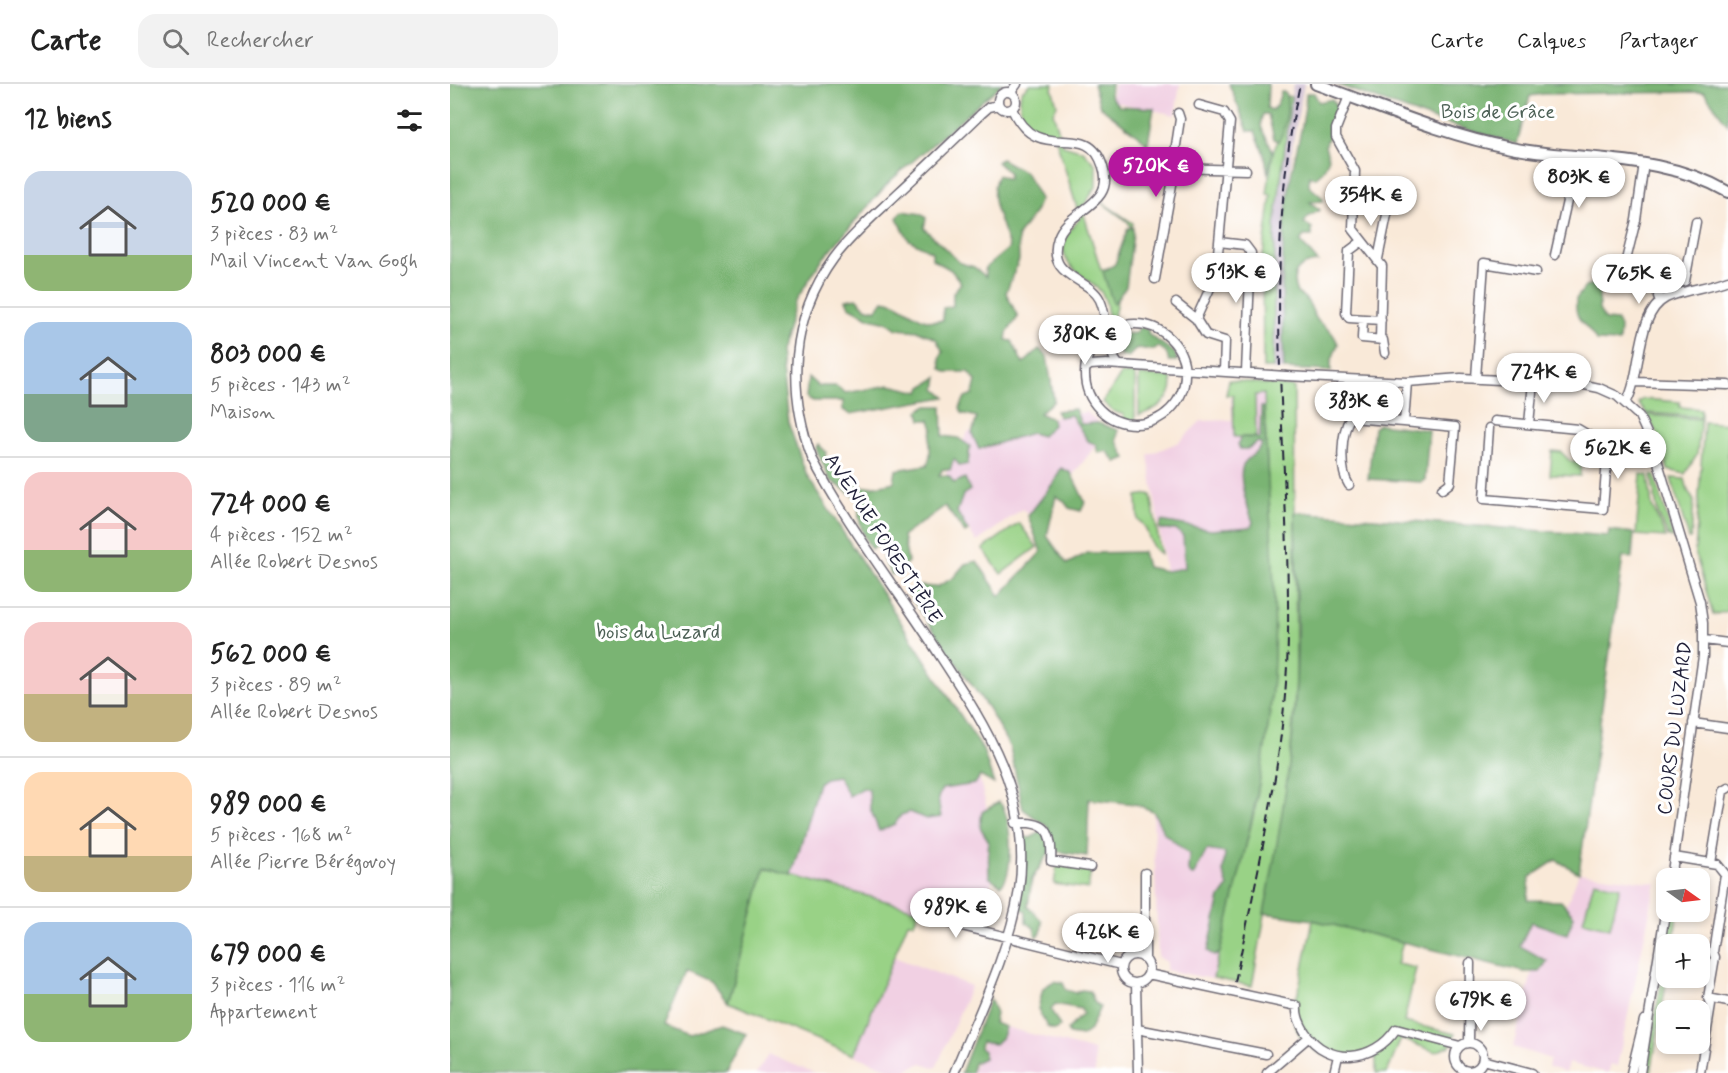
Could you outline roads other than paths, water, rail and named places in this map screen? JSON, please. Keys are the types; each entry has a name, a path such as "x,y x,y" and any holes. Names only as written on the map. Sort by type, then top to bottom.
{"main road":[{"path":"1316,84 1486,142 1577,156 1644,163 1686,172 1728,192"}],"street":[{"path":"1012,109 1003,109 999,105 999,99 1002,94 1011,93 1017,84"},
{"path":"1011,93 1017,99 1012,109 1018,124 1033,137 1044,141 1081,142 1090,147 1102,162 1105,179 1101,194 1093,205 1067,222 1058,237 1057,247 1059,261 1066,273 1098,295 1104,312 1109,351 1119,365"},
{"path":"1349,96 1336,129 1336,137 1355,171 1352,221 1356,235 1378,259 1384,274 1380,340"},
{"name":"AVENUE FORESTIÈRE","path":"999,105 989,107 981,114 865,224 835,256 817,284 804,318 797,346 795,387 802,429 822,477 985,724 1003,764 1017,823 1020,877 1005,936"},
{"path":"1196,318 1214,281 1229,118 1224,112 1198,105"},
{"path":"1155,279 1175,168 1173,165 1180,119 1178,113"},
{"path":"1555,255 1577,156"},
{"path":"1628,267 1626,260 1633,235 1644,163"},
{"path":"1175,168 1246,170"},
{"path":"1378,259 1390,201"},
{"path":"1660,302 1658,296 1661,291 1684,281 1696,222"},
{"path":"1219,242 1245,246 1251,253 1246,372"},
{"path":"1361,242 1349,251 1346,313 1349,318 1381,320"},
{"path":"1476,378 1484,263 1536,272"},
{"path":"1626,403 1635,382 1650,312 1670,296 1728,280"},
{"path":"1176,303 1196,318 1206,335 1225,341 1224,371"},
{"path":"1363,319 1362,338 1386,343 1385,353"},
{"path":"1125,324 1153,327 1174,342 1183,357 1183,389 1173,407 1154,421 1133,425 1116,422 1095,406 1086,388 1085,368 1094,346 1106,332 1125,324"},
{"path":"1094,346 1095,358 1106,364"},
{"name":"COURS DU LUZARD","path":"1085,368 1090,365 1106,364 1407,382 1476,378 1589,386 1612,393 1626,403 1642,420 1654,449 1700,602 1704,640 1672,868"},
{"path":"1404,422 1407,382"},
{"path":"1529,424 1533,382"},
{"path":"1635,382 1728,385"},
{"path":"1349,485 1343,469 1347,424 1350,418 1455,427 1450,483 1442,489"},
{"path":"1529,424 1578,429 1608,447 1603,509 1484,499 1492,425 1529,424"},
{"path":"1704,640 1728,643"},
{"path":"1693,723 1728,728"},
{"path":"1711,863 1723,791 1728,788"},
{"path":"1017,823 1037,823 1048,831 1052,846 1051,861 1089,867"},
{"path":"1674,857 1711,863 1721,867 1725,874 1708,998 1711,1005 1700,1073"},
{"path":"1121,965 1124,978 1136,983 1145,980 1148,974 1149,967 1145,958 1145,873"},
{"path":"917,915 1121,965"},
{"path":"950,1073 1005,936"},
{"path":"954,1073 1005,936"},
{"path":"1121,965 1131,955 1145,958"},
{"path":"1148,974 1297,1005 1300,1022 1309,1037 1321,1049 1338,1056 1365,1054 1383,1045 1396,1029 1465,1044 1480,1048 1483,1060 1476,1070 1463,1072 1455,1059 1465,1044 1470,963"},
{"path":"1631,1073 1656,965"},
{"path":"1640,1073 1656,971"},
{"path":"1136,983 1138,1073"},
{"path":"1708,998 1728,1002"},
{"path":"1137,1029 1266,1054"},
{"path":"1267,1073 1309,1037"},
{"path":"1334,1073 1338,1056"},
{"path":"1483,1060 1532,1073"}],"railway":[{"path":"1235,982 1269,811 1286,681 1287,568 1279,290 1288,152 1300,84"}],"park label":[{"name":"Bois de Grâce","path":"1498,111"},
{"name":"bois du Luzard","path":"658,631"}]}
